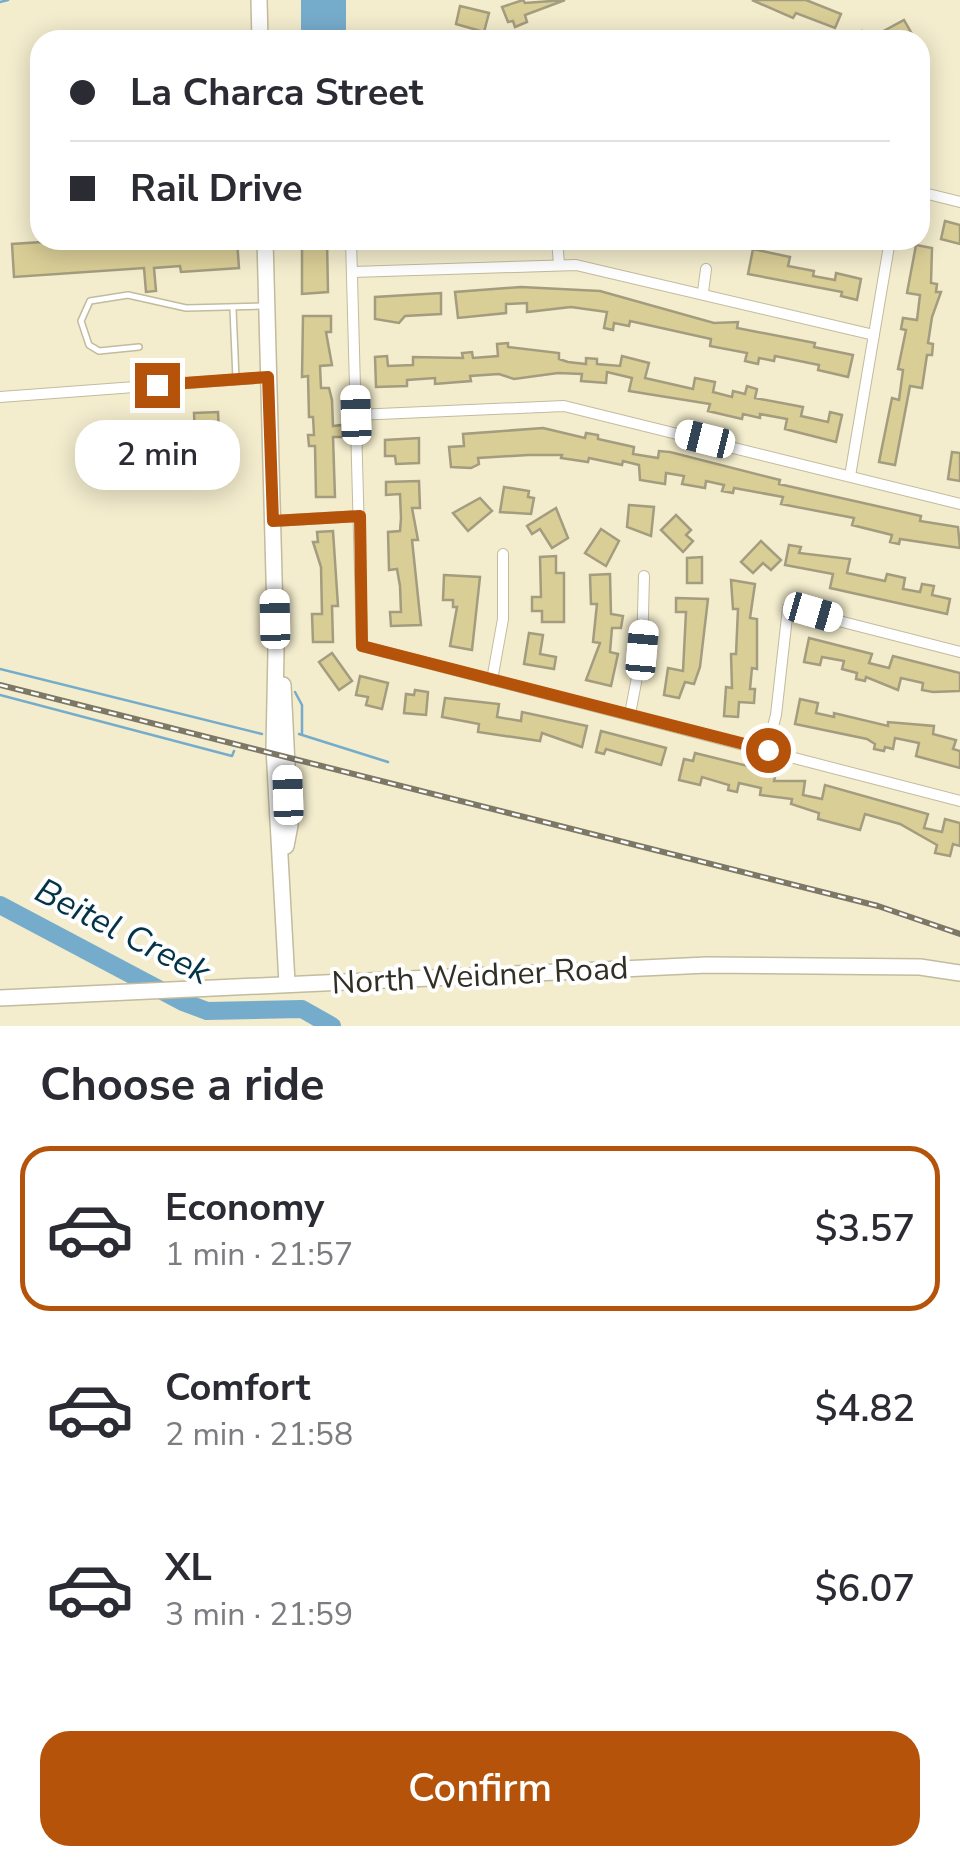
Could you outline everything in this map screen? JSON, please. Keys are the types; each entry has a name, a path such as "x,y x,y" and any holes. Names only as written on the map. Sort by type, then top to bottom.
{"street":[{"path":"259,0 260,30"},
{"path":"930,194 960,202"},
{"path":"265,250 276,651 274,748 287,983"},
{"path":"351,250 362,646 960,800"},
{"path":"558,250 560,264"},
{"path":"850,476 888,250"},
{"path":"352,272 560,264 703,292 874,335"},
{"path":"703,292 706,269"},
{"path":"0,397 268,377"},
{"path":"356,415 564,406 960,504"},
{"path":"273,521 360,516"},
{"path":"492,680 503,619 503,554"},
{"path":"630,714 642,650 644,576"},
{"path":"768,750 776,715 788,608 960,652"},
{"name":"North Weidner Road","path":"0,998 186,986 707,965 920,967 960,973"}],"lane":[{"path":"139,348 100,351 89,345 81,322 90,301 102,295 128,294 186,308 266,306"},
{"path":"233,309 236,379"}],"water":[{"path":"301,0 346,0 346,30 301,30"}],"building":[{"path":"523,0 565,0 525,15 527,22 515,27 513,21 508,22 502,7"},
{"path":"752,0 806,0 841,14 835,28 796,13 793,18"},
{"path":"460,6 489,13 485,30 456,24"},
{"path":"904,20 910,30 885,30"},
{"path":"945,221 960,225 960,244 941,239"},
{"path":"30,243 30,250 238,250 239,268 181,272 180,266 154,268 156,291 146,292 144,268 14,277 12,244"},
{"path":"932,248 931,283 937,284 936,292 941,292 928,343 933,344 932,355 927,355 922,388 910,386 895,465 879,462 892,398 899,400 903,370 898,369 906,330 901,329 903,318 917,320 920,295 907,293 915,250"},
{"path":"302,250 327,250 328,292 302,294"},
{"path":"753,250 758,250 790,257 788,266 814,271 813,276 835,280 836,273 861,279 857,300 841,296 842,292 748,274"},
{"path":"521,287 600,291 714,323 738,322 737,328 815,343 814,347 853,355 848,377 818,370 819,365 775,356 774,361 759,358 758,364 745,361 747,353 710,346 711,339 630,321 629,326 614,323 613,330 604,328 607,312 571,307 527,312 527,303 506,304 506,313 458,318 455,292"},
{"path":"441,293 441,314 405,316 399,323 375,319 375,297"},
{"path":"303,316 331,316 331,332 326,332 332,365 320,366 321,388 329,388 332,400 333,426 342,425 343,437 333,437 335,497 316,497 315,446 309,446 308,435 314,435 313,417 309,417 308,376 302,377"},
{"path":"508,343 508,347 559,353 559,359 568,362 586,364 586,358 597,359 597,364 620,366 622,356 649,363 645,378 693,389 695,378 715,382 713,392 732,397 733,391 745,394 747,386 757,389 755,398 803,407 801,416 828,422 830,412 842,415 836,442 785,429 787,419 743,414 742,419 708,411 710,404 629,391 632,378 607,372 606,383 581,381 582,374 514,379 499,374 470,376 471,381 435,384 435,378 407,380 407,386 376,387 375,357 387,356 388,366 413,365 413,357 463,358 462,353 472,352 473,358 498,356 497,344"},
{"path":"218,412 220,459 196,460 194,413"},
{"path":"543,428 585,438 586,433 598,435 598,439 634,447 633,454 658,458 659,451 670,452 780,480 779,484 921,516 920,521 958,527 960,548 900,539 899,544 890,542 892,535 852,525 854,518 781,504 783,497 734,488 733,493 722,491 724,485 706,481 705,488 682,484 684,476 666,473 665,484 640,480 639,465 623,461 622,465 589,458 588,462 561,458 562,455 528,455 478,458 479,464 471,468 451,467 449,447 464,446 463,434"},
{"path":"419,438 419,463 396,464 395,456 385,456 385,440"},
{"path":"952,452 960,453 960,481 948,479"},
{"path":"419,481 420,508 412,508 418,540 412,540 421,625 391,626 390,612 401,612 397,569 389,570 388,532 400,531 401,518 400,494 386,495 386,482"},
{"path":"504,487 529,491 528,497 534,498 531,514 500,512"},
{"path":"480,498 492,511 468,531 453,513"},
{"path":"629,505 654,507 651,536 627,527"},
{"path":"556,508 568,538 552,548 540,529 532,534 527,526"},
{"path":"676,515 691,530 686,535 693,541 683,552 661,530"},
{"path":"601,529 619,541 606,566 585,553"},
{"path":"333,531 338,606 332,606 333,642 313,642 312,614 322,614 321,567 313,542 318,542 317,532"},
{"path":"761,541 781,560 771,570 763,563 753,573 741,562"},
{"path":"789,545 801,547 799,553 850,559 847,573 885,581 887,574 905,578 903,589 920,592 922,584 934,586 932,595 950,599 947,614 830,588 833,574 785,565"},
{"path":"556,556 556,573 564,573 564,622 542,622 542,611 532,611 532,597 541,597 540,557"},
{"path":"702,557 702,583 687,583 687,558"},
{"path":"610,574 611,614 623,616 621,628 612,628 610,652 618,654 611,686 586,680 600,643 593,642 597,604 591,604 590,575"},
{"path":"444,575 480,577 472,650 450,646 457,607 453,607 453,600 443,600"},
{"path":"731,580 755,584 750,618 757,619 757,669 752,668 750,689 755,689 754,703 739,702 738,717 724,716 726,687 732,688 731,654 736,654 738,609 733,609"},
{"path":"676,598 708,599 700,667 694,684 685,682 679,698 664,695 668,668 683,671 686,612 676,612"},
{"path":"529,633 543,635 540,654 556,657 554,669 524,664"},
{"path":"809,638 872,654 869,663 889,668 893,656 960,673 960,691 922,690 923,683 901,678 898,690 866,677 865,681 856,679 857,673 842,669 844,661 822,657 820,665 804,662"},
{"path":"332,653 352,681 339,690 319,662"},
{"path":"360,676 388,683 382,709 366,705 368,697 356,695"},
{"path":"415,690 428,692 426,715 404,713 406,694 414,695"},
{"path":"445,698 499,704 497,717 521,721 522,712 587,726 582,747 542,733 540,741 478,732 479,724 442,717"},
{"path":"800,699 818,703 816,713 834,717 834,713 888,726 888,722 934,726 933,734 956,740 953,749 960,751 960,768 916,756 919,743 895,738 893,749 885,747 884,751 874,749 875,744 867,739 795,724"},
{"path":"601,731 666,748 661,765 606,749 604,754 596,752"},
{"path":"695,753 776,773 774,781 805,781 803,795 822,799 825,785 928,814 924,828 942,832 945,819 960,823 960,846 953,844 950,856 935,853 937,845 900,824 865,814 860,830 818,819 819,813 791,804 792,799 760,795 761,788 739,783 737,792 728,790 729,785 702,777 700,785 679,780 684,759 693,761"}],"waterway":[{"path":"0,2 8,0"},
{"path":"0,669 262,734"},
{"path":"295,692 302,705 302,734"},
{"path":"0,695 232,756 234,751"},
{"path":"299,734 388,762"},
{"name":"Beitel Creek","path":"0,905 207,1011 302,1009 332,1026"}],"railway":[{"path":"0,685 878,906 960,934"}],"route":[{"path":"157,385 268,377 273,521 360,516 362,646 768,750"}]}
